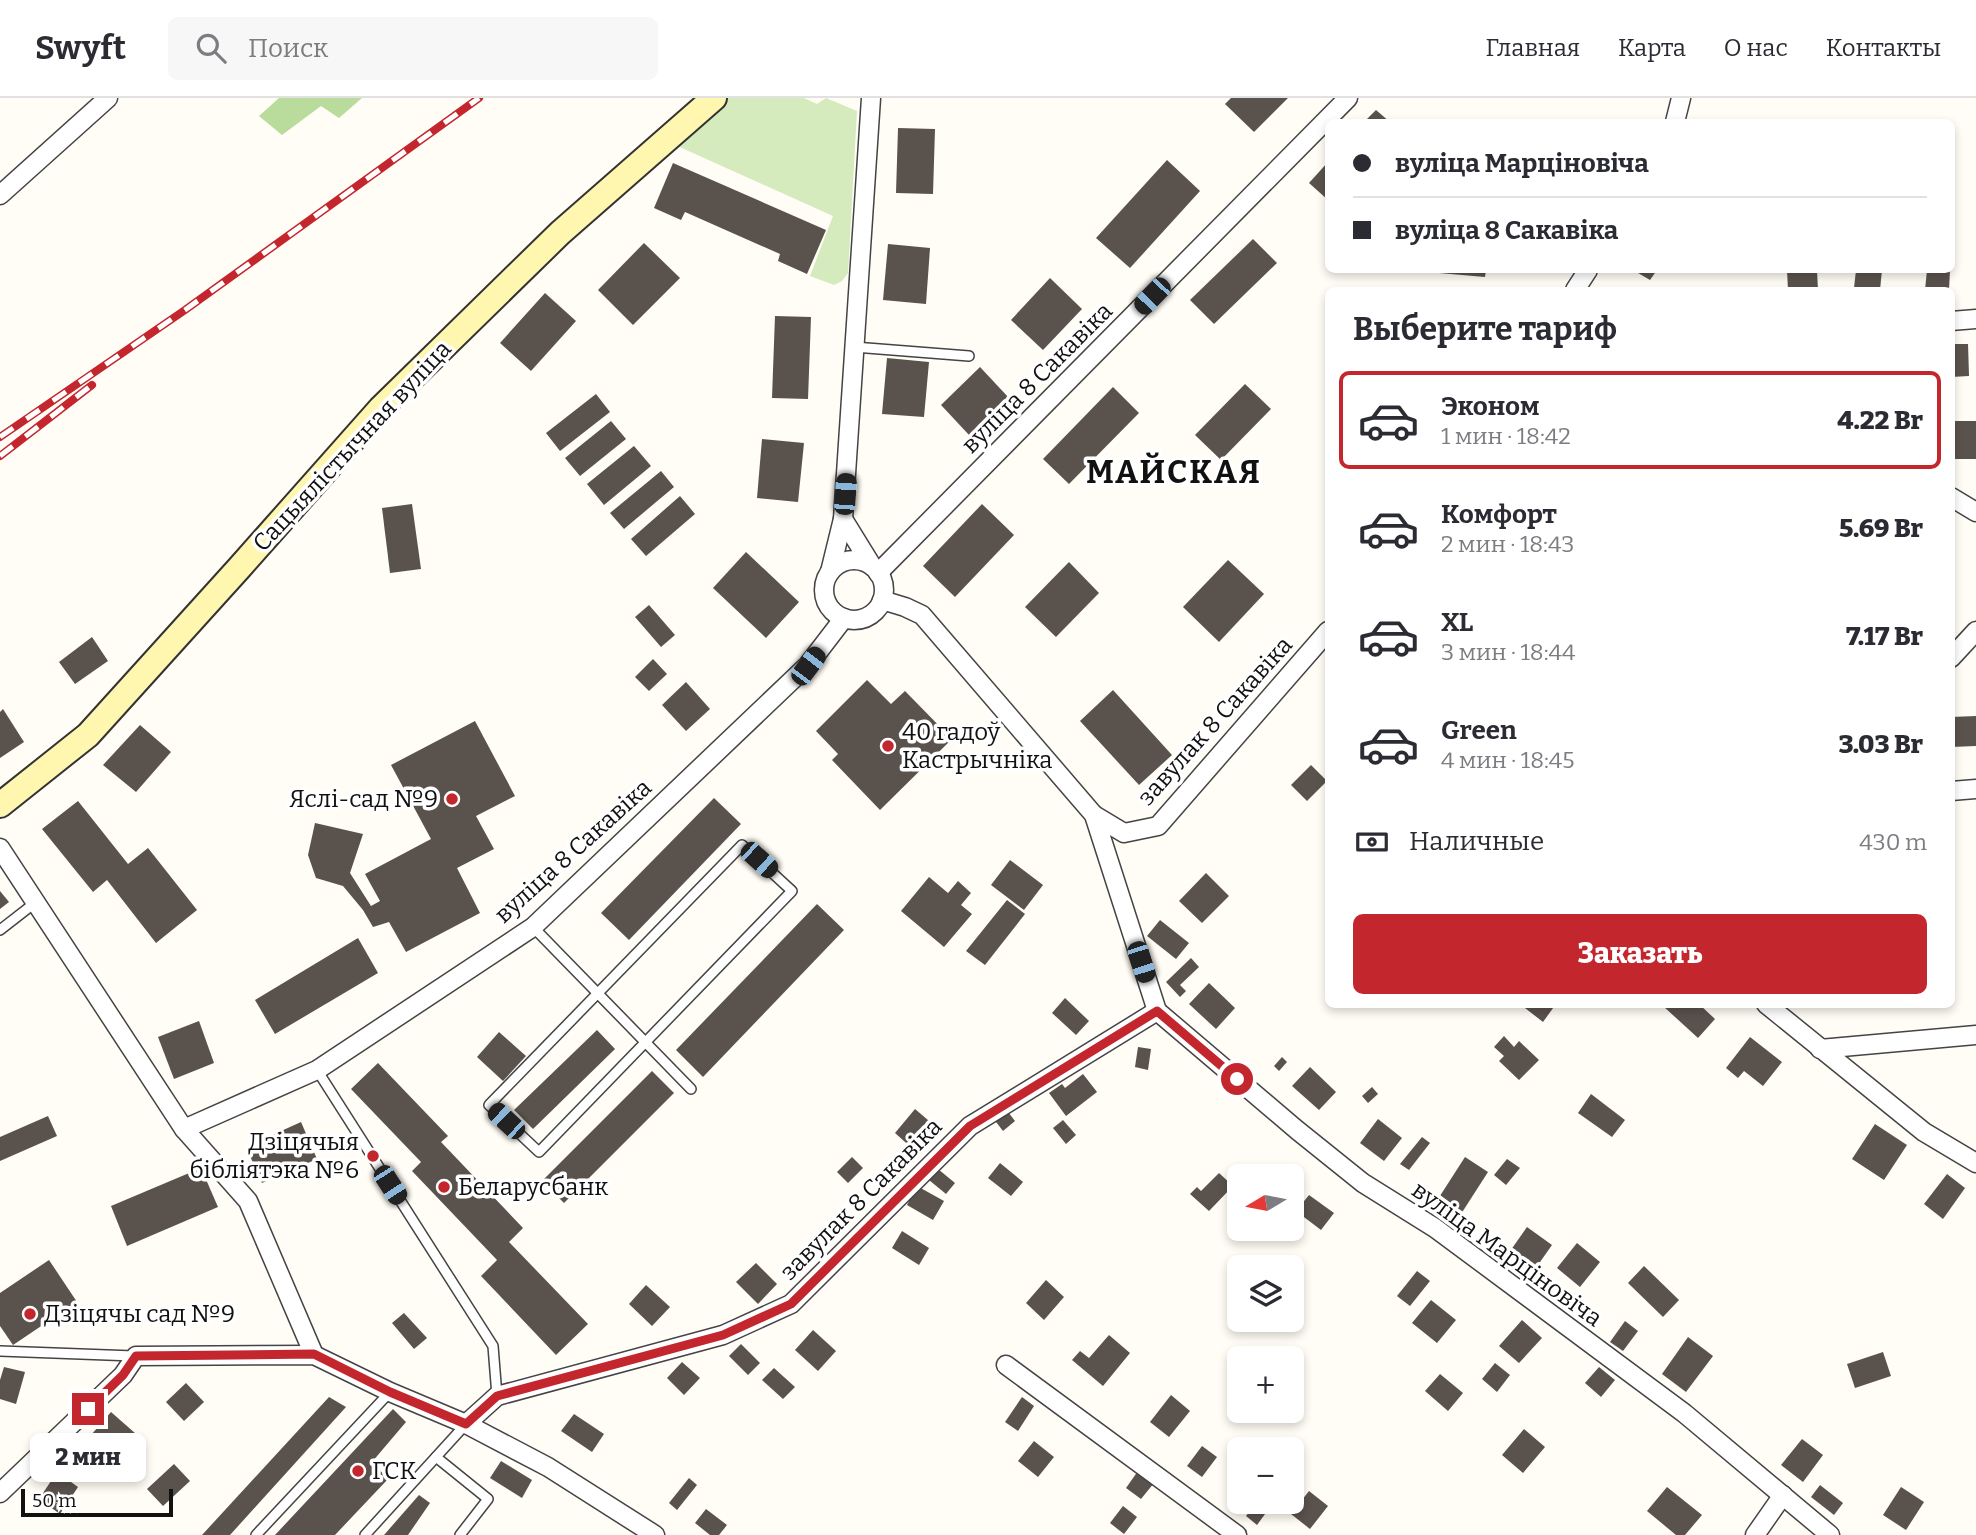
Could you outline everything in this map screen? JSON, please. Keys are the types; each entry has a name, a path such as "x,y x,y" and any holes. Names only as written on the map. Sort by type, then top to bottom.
{"street":[{"path":"0,195 108,98"},
{"name":"Сацыялістычная вуліца","path":"0,805 88,735 381,408 560,233 714,98"},
{"path":"843,519 875,570 884,591 882,600 871,615 853,620 844,618 829,607 824,589 843,519 870,98"},
{"name":"вуліца 8 Сакавіка","path":"1327,119 1348,98"},
{"path":"1676,119 1681,98"},
{"name":"вуліца 8 Сакавіка","path":"875,570 1325,121"},
{"path":"1955,321 1976,319"},
{"path":"1955,499 1976,512"},
{"path":"830,572 837,565 855,560 864,562 875,570"},
{"path":"882,600 922,615 1094,815 1157,1011"},
{"name":"вуліца 8 Сакавіка","path":"184,1129 317,1070 533,927 808,666 844,618"},
{"path":"1955,654 1976,631"},
{"name":"завулак 8 Сакавіка","path":"1094,815 1124,833 1158,826 1325,634"},
{"path":"1955,792 1976,789"},
{"path":"0,848 184,1129 248,1201 314,1354"},
{"path":"1771,1008 1924,1132 1976,1163"},
{"name":"завулак 8 Сакавіка","path":"466,1424 497,1396 723,1335 791,1304 970,1126 1157,1011"},
{"name":"вуліца Марціновіча","path":"1157,1011 1363,1183 1435,1228 1684,1413 1830,1535"},
{"path":"1819,1049 1976,1035"},
{"path":"0,1493 123,1375 136,1356 314,1354 390,1392 466,1424 548,1467 655,1535"},
{"path":"1006,1365 1237,1535"},
{"path":"1755,1535 1783,1495"}],"lane":[{"path":"854,347 969,356"},
{"path":"742,845 792,891 539,1152 489,1105 598,994 742,845"},
{"path":"0,930 36,902"},
{"path":"533,927 691,1089"},
{"path":"317,1070 493,1346 497,1396"},
{"path":"0,1351 136,1356"},
{"path":"256,1535 390,1392"},
{"path":"365,1535 466,1424"},
{"path":"436,1457 488,1499 460,1535"}],"green space":[{"path":"279,98 362,98 339,118 321,106 282,135 259,116"},
{"path":"724,98 804,98 817,104 826,98 857,111 848,273 842,281 834,285 810,276 833,216 673,144"}],"building":[{"path":"1231,98 1288,98 1254,132 1225,104"},
{"path":"1376,110 1386,119 1367,119"},
{"path":"898,128 935,129 933,194 896,193"},
{"path":"1167,160 1200,191 1130,268 1096,238"},
{"path":"673,163 826,230 807,274 778,261 780,254 685,212 681,220 654,208"},
{"path":"1325,165 1325,197 1309,183"},
{"path":"1253,239 1277,263 1214,324 1190,300"},
{"path":"644,243 680,278 633,325 598,290"},
{"path":"888,244 930,248 926,304 883,300"},
{"path":"1439,273 1486,273 1485,277"},
{"path":"1638,273 1655,273 1650,280"},
{"path":"1787,273 1817,273 1818,287 1788,287"},
{"path":"1856,273 1882,273 1880,287 1854,287"},
{"path":"1927,273 1950,273 1949,287 1925,287"},
{"path":"1050,278 1082,309 1043,350 1011,320"},
{"path":"545,293 576,321 531,371 500,343"},
{"path":"775,316 811,317 808,399 772,398"},
{"path":"1955,344 1968,344 1969,376 1955,377"},
{"path":"887,358 929,362 924,417 882,414"},
{"path":"980,367 1009,398 970,436 941,405"},
{"path":"1245,384 1271,409 1221,460 1195,435"},
{"path":"1113,387 1139,413 1069,484 1043,459"},
{"path":"596,394 610,412 560,451 546,433"},
{"path":"611,421 626,439 580,476 565,458"},
{"path":"1955,421 1976,421 1976,459 1955,459"},
{"path":"762,439 804,443 798,502 757,498"},
{"path":"634,446 651,466 604,505 587,484"},
{"path":"661,471 674,487 624,529 610,513"},
{"path":"680,496 695,514 646,556 631,539"},
{"path":"412,504 421,569 390,573 382,508"},
{"path":"982,504 1014,535 955,597 923,566"},
{"path":"746,552 799,602 766,638 713,588"},
{"path":"1228,560 1264,594 1219,642 1183,607"},
{"path":"1069,562 1099,593 1056,637 1025,607"},
{"path":"649,605 675,635 661,647 635,617"},
{"path":"92,637 108,661 75,684 59,662"},
{"path":"653,659 667,674 649,691 635,677"},
{"name":"40 гадоў Кастрычніка","path":"867,680 891,704 905,691 952,739 880,810 832,760 838,754 816,731"},
{"path":"686,682 710,709 686,731 662,705"},
{"path":"1113,690 1172,755 1139,785 1080,721"},
{"path":"3,709 24,742 0,758 0,712"},
{"path":"1976,716 1976,746 1955,747 1955,717"},
{"path":"475,721 515,796 476,816 494,849 457,868 480,913 406,952 389,922 373,927 343,886 316,878 308,855 315,823 363,834 350,873 371,906 380,901 365,874 431,839 391,765"},
{"path":"140,725 171,752 136,792 103,765"},
{"path":"1311,765 1325,779 1325,783 1307,801 1291,785"},
{"path":"714,798 741,824 629,940 601,913"},
{"path":"78,801 128,864 148,848 197,910 156,943 107,880 93,892 42,829"},
{"path":"1010,860 1043,885 1024,910 991,885"},
{"path":"1206,873 1229,896 1202,923 1179,901"},
{"path":"929,877 948,893 958,881 971,893 961,905 972,914 944,947 901,911"},
{"path":"0,891 9,902 0,909"},
{"path":"1007,900 1025,914 985,965 966,951"},
{"path":"817,904 844,930 703,1077 676,1050"},
{"path":"1160,920 1189,943 1176,959 1147,936"},
{"path":"358,938 378,973 275,1034 255,1000"},
{"path":"1191,958 1199,967 1180,985 1186,991 1180,997 1166,982"},
{"path":"1209,983 1235,1008 1216,1029 1189,1004"},
{"path":"1065,998 1089,1021 1076,1035 1052,1013"},
{"path":"1525,1008 1553,1008 1543,1022"},
{"path":"1665,1008 1703,1008 1715,1019 1698,1038"},
{"path":"199,1021 214,1063 174,1079 158,1037"},
{"path":"597,1030 615,1049 533,1129 514,1110"},
{"path":"499,1032 526,1056 503,1081 477,1057"},
{"path":"1504,1036 1514,1047 1519,1041 1539,1060 1519,1080 1499,1061 1504,1056 1494,1047"},
{"path":"1750,1037 1782,1062 1763,1086 1744,1071 1738,1078 1726,1068"},
{"path":"1138,1047 1151,1049 1148,1070 1135,1067"},
{"path":"1282,1057 1287,1062 1279,1071 1274,1066"},
{"path":"378,1063 448,1136 441,1142 523,1228 509,1242 588,1324 556,1355 481,1276 497,1260 412,1171 421,1162 351,1089"},
{"path":"1310,1067 1336,1092 1319,1110 1292,1086"},
{"path":"652,1071 674,1093 564,1203 542,1181"},
{"path":"1083,1074 1097,1092 1066,1116 1049,1093 1062,1084 1065,1088"},
{"path":"1372,1087 1378,1094 1368,1103 1362,1096"},
{"path":"1591,1094 1625,1120 1612,1137 1578,1113"},
{"path":"1005,1108 1015,1121 1003,1131 993,1118"},
{"path":"915,1109 935,1126 914,1150 895,1133"},
{"path":"48,1116 57,1136 0,1161 0,1137"},
{"path":"1378,1119 1402,1138 1384,1161 1360,1143"},
{"path":"1063,1120 1076,1135 1066,1144 1053,1128"},
{"path":"301,1122 317,1159 262,1183 246,1147"},
{"path":"1875,1124 1907,1145 1884,1180 1852,1159"},
{"path":"1422,1137 1430,1143 1409,1170 1400,1164"},
{"path":"852,1157 863,1168 848,1183 837,1172"},
{"path":"1465,1157 1488,1172 1461,1214 1438,1199"},
{"path":"1507,1159 1520,1168 1506,1185 1494,1175"},
{"path":"1000,1163 1023,1182 1011,1196 988,1178"},
{"path":"201,1168 218,1207 127,1246 111,1206"},
{"path":"938,1169 955,1183 946,1194 929,1180"},
{"path":"1219,1173 1227,1180 1227,1192 1209,1211 1190,1194 1197,1187 1201,1191"},
{"path":"1947,1174 1965,1188 1943,1219 1924,1204"},
{"path":"917,1186 944,1201 933,1220 907,1205"},
{"path":"1309,1195 1334,1213 1321,1230 1304,1217 1304,1201"},
{"path":"1527,1227 1552,1245 1533,1272 1508,1254"},
{"path":"902,1231 929,1248 919,1265 892,1248"},
{"path":"1577,1243 1600,1262 1580,1287 1557,1268"},
{"name":"Дзіцячы сад №9","path":"49,1260 77,1302 13,1345 0,1326 0,1293"},
{"path":"756,1263 777,1284 758,1304 736,1282"},
{"path":"1644,1266 1679,1300 1663,1317 1628,1283"},
{"path":"1417,1271 1430,1281 1410,1306 1397,1296"},
{"path":"1046,1280 1064,1297 1044,1320 1026,1303"},
{"path":"646,1285 670,1307 652,1326 629,1304"},
{"path":"1431,1300 1456,1320 1437,1343 1412,1323"},
{"path":"404,1313 427,1338 414,1349 392,1323"},
{"path":"1522,1320 1542,1338 1519,1363 1499,1346"},
{"path":"1625,1321 1638,1331 1623,1351 1610,1342"},
{"path":"813,1330 836,1351 818,1371 795,1350"},
{"path":"1109,1335 1130,1353 1103,1386 1072,1360 1080,1351 1089,1358"},
{"path":"1688,1337 1713,1356 1686,1392 1662,1374"},
{"path":"741,1344 760,1363 748,1375 729,1356"},
{"path":"1883,1352 1891,1376 1855,1388 1847,1364"},
{"path":"682,1362 700,1378 684,1395 667,1378"},
{"path":"1495,1363 1510,1375 1497,1392 1482,1379"},
{"path":"4,1367 25,1372 16,1404 0,1399 0,1380"},
{"path":"1599,1367 1615,1380 1601,1397 1585,1383"},
{"path":"774,1368 795,1387 783,1399 762,1380"},
{"path":"1440,1374 1463,1393 1448,1411 1425,1391"},
{"path":"186,1383 204,1402 184,1421 166,1402"},
{"path":"1171,1395 1190,1411 1169,1437 1150,1422"},
{"path":"329,1397 346,1407 230,1535 202,1535"},
{"path":"1022,1397 1034,1406 1018,1431 1005,1422"},
{"name":"ГСК","path":"393,1409 406,1422 372,1462 388,1479 335,1535 275,1535"},
{"path":"111,1412 136,1434 116,1457 91,1435"},
{"path":"574,1414 604,1434 592,1452 561,1431"},
{"path":"1524,1429 1545,1447 1523,1473 1502,1455"},
{"path":"1802,1439 1823,1455 1803,1482 1781,1465"},
{"path":"1034,1441 1054,1457 1038,1477 1018,1461"},
{"path":"1202,1446 1217,1457 1202,1477 1187,1466"},
{"path":"501,1461 532,1480 522,1498 490,1478"},
{"path":"174,1464 190,1481 163,1506 147,1489"},
{"path":"1138,1471 1154,1483 1141,1499 1126,1488"},
{"path":"57,1472 78,1487 60,1514 39,1499"},
{"path":"689,1478 697,1485 677,1510 669,1503"},
{"path":"1820,1485 1843,1503 1834,1515 1811,1497"},
{"path":"1667,1487 1702,1515 1685,1535 1676,1535 1647,1511"},
{"path":"1901,1487 1924,1502 1906,1530 1883,1515"},
{"path":"1309,1491 1328,1506 1310,1529 1291,1514 1304,1514 1304,1497"},
{"path":"419,1495 430,1503 408,1535 384,1535"},
{"path":"1123,1506 1137,1517 1124,1534 1110,1523"},
{"path":"706,1509 727,1525 719,1535 710,1535 695,1523"},
{"path":"1248,1514 1265,1514 1257,1525 1246,1516"}],"railway":[{"path":"0,437 185,310 479,98"},
{"path":"0,456 92,385"}],"place":[{"name":"40 гадоў Кастрычніка","path":"888,746"},
{"name":"Яслі-сад №9","path":"452,799"},
{"name":"Дзіцячыя бібліятэка №6","path":"373,1156"},
{"name":"Беларусбанк","path":"444,1187"},
{"name":"Дзіцячы сад №9","path":"30,1314"},
{"name":"ГСК","path":"358,1471"}],"district":[{"name":"МАЙСКАЯ","path":"1174,472"}],"route":[{"path":"88,1409 123,1375 136,1356 314,1354 390,1392 466,1424 497,1396 723,1335 791,1304 970,1126 1157,1011 1237,1079"}]}
